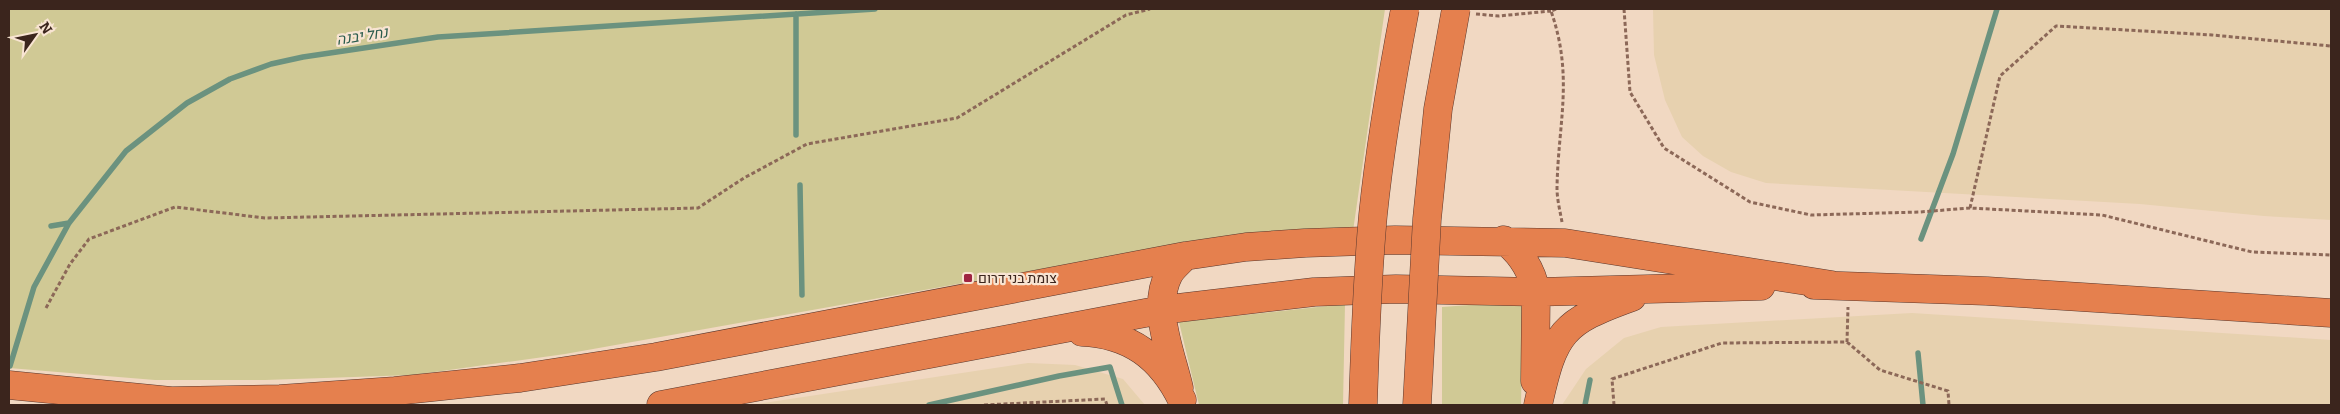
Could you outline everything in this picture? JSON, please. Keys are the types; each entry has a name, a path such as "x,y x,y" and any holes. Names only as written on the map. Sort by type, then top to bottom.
{"highway":[{"path":"1362,405 1366,301 1373,214 1391,87 1405,9"},
{"path":"1417,405 1421,302 1428,210 1438,109 1456,9"},
{"path":"9,385 181,401 280,400 395,392 520,378 656,356 1185,256 1246,247 1295,244 1396,240 1564,242 1840,285"},
{"path":"1504,240 1518,251 1534,278 1536,292 1537,405"},
{"path":"1183,403 1161,310 1164,287 1170,272 1185,256"},
{"path":"661,405 1161,310 1314,292 1396,289 1536,292 1840,285 1988,291 2331,313"},
{"path":"1537,405 1551,357 1564,333 1578,320 1597,309 1659,288"},
{"path":"1045,332 1103,333 1121,338 1139,348 1166,373 1183,403"}],"path":[{"path":"46,308 70,264 89,239 175,207 265,218 698,208 744,178 807,144 957,118 1126,15 1150,9"},
{"path":"1556,9 1551,11 1558,31 1563,59 1565,103 1557,190 1564,242"},
{"path":"1624,9 1630,92 1664,148 1750,202 1811,215 1920,212 1970,208 2102,215 2252,252 2331,255"},
{"path":"1970,208 2000,76 2056,26 2212,35 2331,46"},
{"path":"1840,285 1846,342"},
{"path":"1614,405 1612,379 1722,344 1846,342 1880,370 1948,391 1949,405"},
{"path":"984,405 1105,398 1108,405"}],"shaded area":[{"path":"9,9 1385,9 1353,231 1059,266 565,354 413,375 265,380 155,380 9,368"},
{"path":"1653,9 2331,9 2331,220 2264,216 2140,204 1766,183 1731,172 1703,156 1682,137 1665,100 1654,55"},
{"path":"1523,301 1521,405 1442,405 1442,307"},
{"path":"1345,304 1343,405 1199,405 1179,322"},
{"path":"1912,313 2331,340 2331,405 1562,405 1586,369 1624,338 1661,327"},
{"path":"1028,363 1075,365 1123,379 1145,405 751,405"}],"waterway":[{"name":"נחל יבנה","path":"10,366 34,287 69,223 126,151 187,103 230,79 271,64 303,57 438,37 875,9"},
{"path":"1921,239 1953,154 1997,9"},
{"path":"796,14 796,135"},
{"path":"800,185 802,295"},
{"path":"51,226 69,223"},
{"path":"1918,353 1923,405"},
{"path":"929,405 1059,376 1110,367 1122,405"},
{"path":"1585,405 1590,380"}],"place":[{"name":"צומת בני דרום","path":"968,278"}]}
